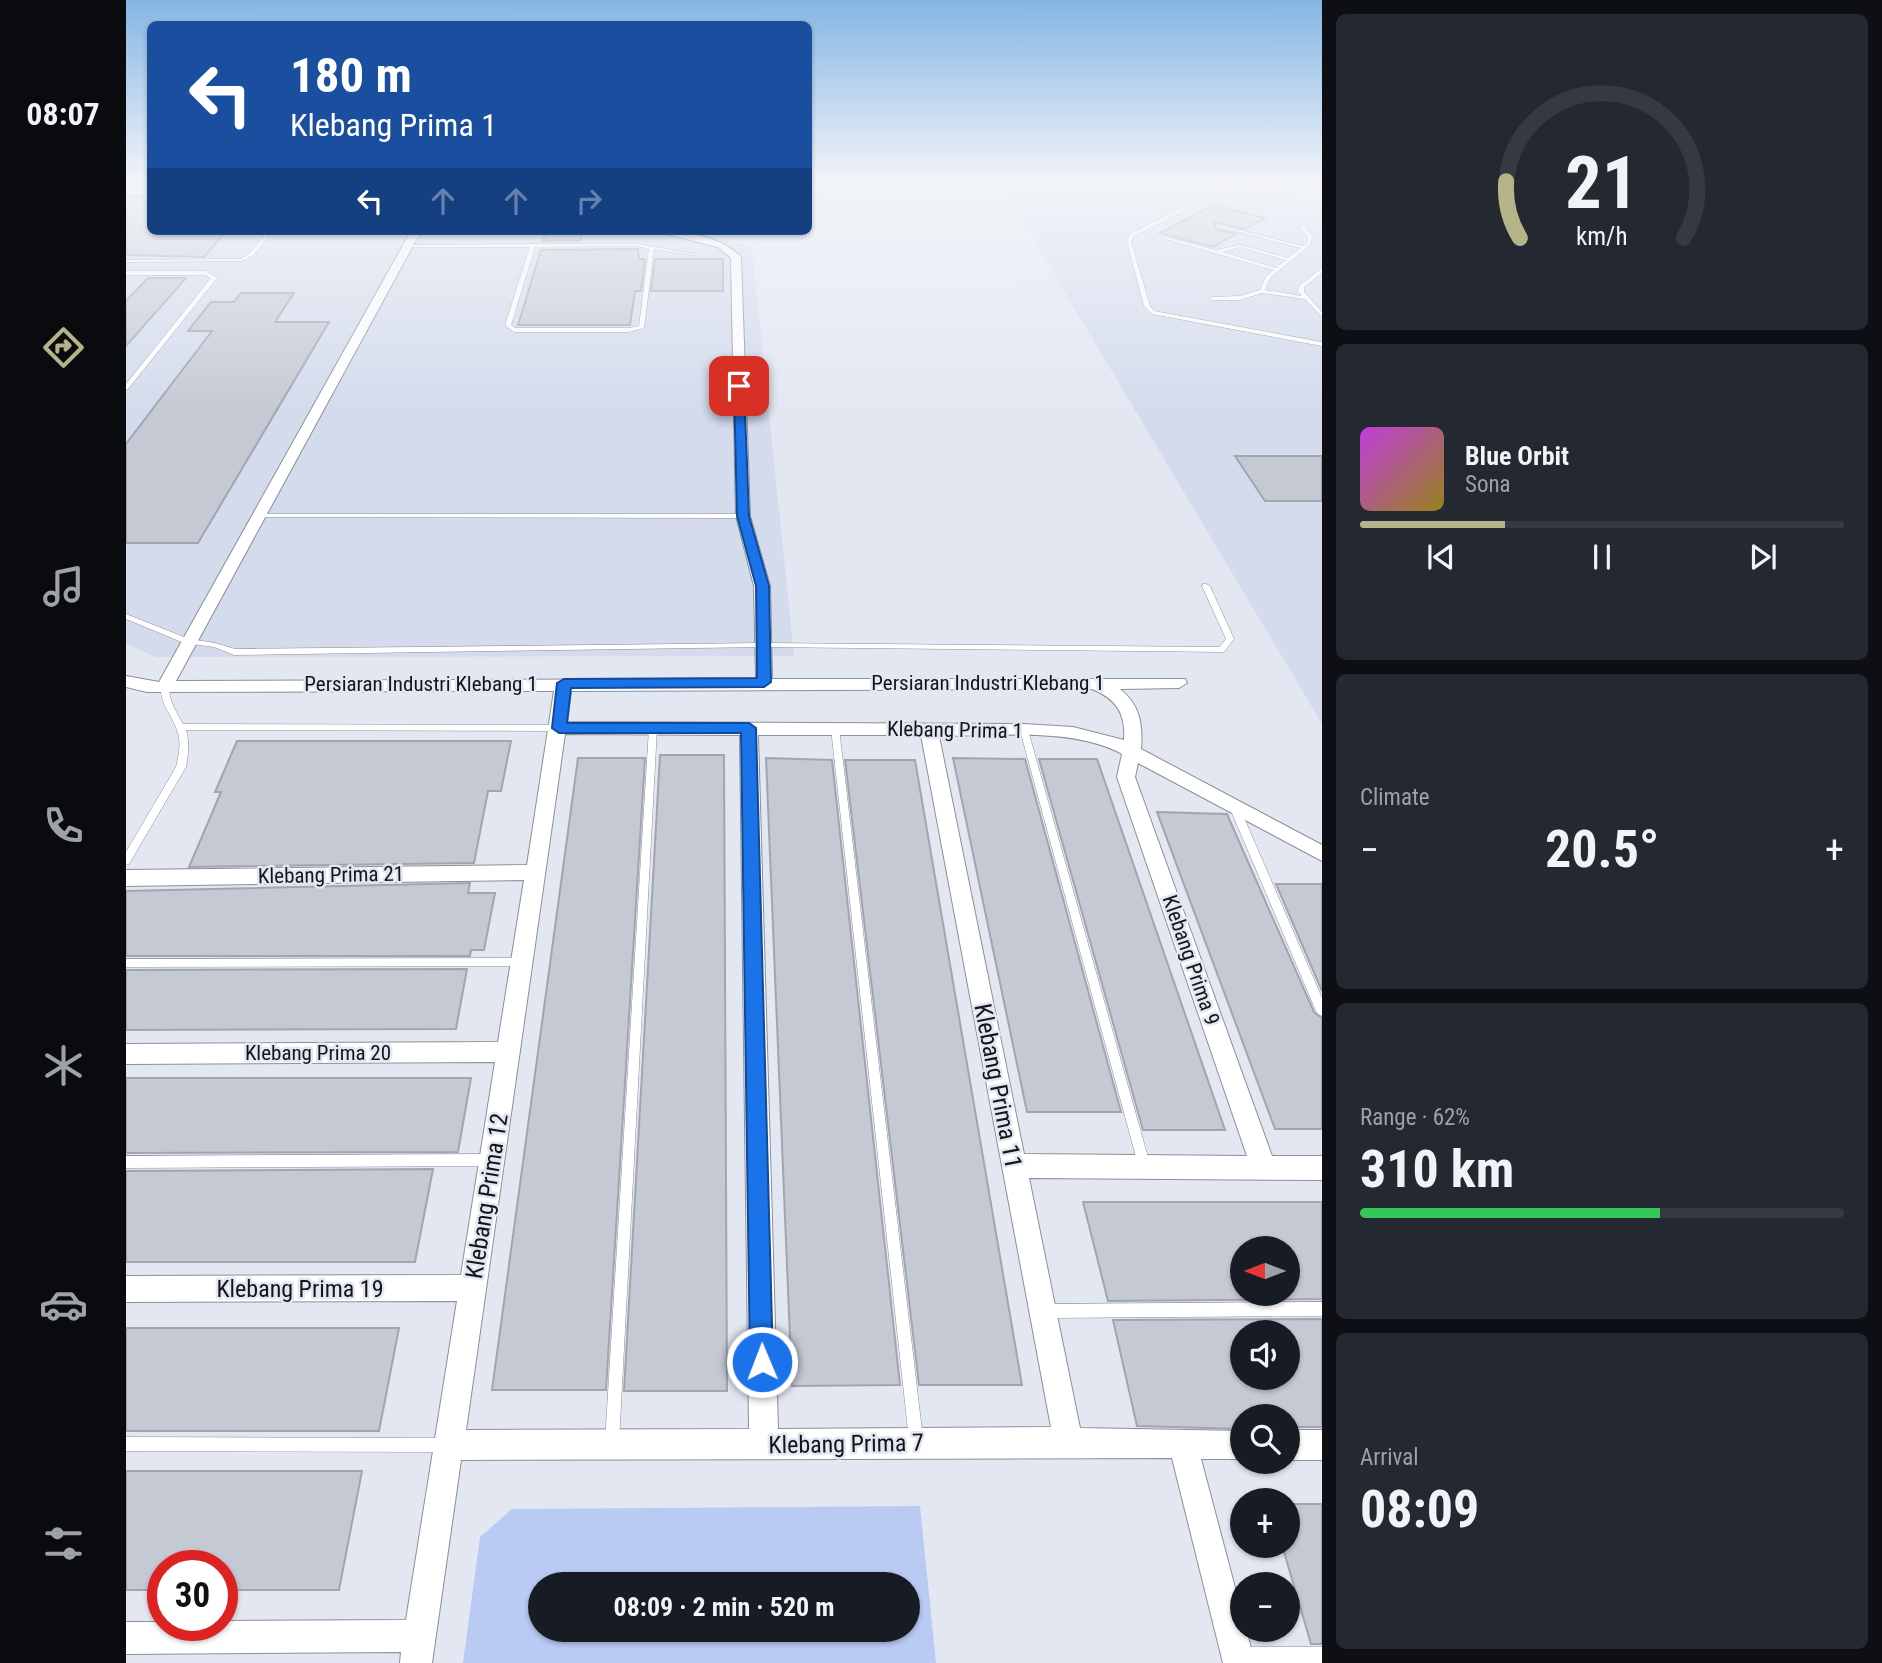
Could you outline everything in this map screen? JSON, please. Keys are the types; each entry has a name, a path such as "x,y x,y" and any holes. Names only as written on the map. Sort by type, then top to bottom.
{"street":[{"path":"164,686 402,258"},
{"path":"736,258 743,516 762,586 764,682"},
{"name":"Persiaran Industri Klebang 1","path":"126,681 142,687 1179,682"},
{"name":"Klebang Prima 9","path":"1092,682 1105,687 1130,712 1136,731 1126,777 1264,1168"},
{"name":"Klebang Prima 12","path":"418,1650 564,683"},
{"name":"Klebang Prima 1","path":"559,728 1024,730 1096,736 1132,751 1322,855"},
{"path":"749,728 764,1445"},
{"name":"Klebang Prima 11","path":"929,729 1068,1442"},
{"name":"Klebang Prima 21","path":"126,877 537,872"},
{"name":"Klebang Prima 20","path":"126,1054 509,1052"},
{"path":"1014,1166 1322,1168"},
{"name":"Klebang Prima 19","path":"126,1289 473,1288"},
{"name":"Klebang Prima 7","path":"449,1445 1068,1442 1230,1445"},
{"path":"1183,1445 1238,1659"},
{"path":"1300,1445 1322,1445"},
{"path":"126,1638 418,1650"}],"lane":[{"path":"126,261 242,260 246,258"},
{"path":"529,258 508,325 514,330 629,330 642,327 651,258"},
{"path":"1133,258 1147,306 1152,312 1322,344"},
{"path":"1236,258 1276,269"},
{"path":"1282,258 1290,260"},
{"path":"1262,291 1276,269 1293,258"},
{"path":"1322,270 1301,287 1306,298 1322,315"},
{"path":"126,273 206,273 214,278 126,388"},
{"path":"1312,276 1322,279"},
{"path":"1213,299 1240,298 1262,291 1306,298"},
{"path":"259,516 743,516"},
{"path":"126,616 187,641 215,645 234,652 763,645 1220,650 1230,639 1206,586"},
{"path":"126,861 181,767 186,751 186,735 164,700 164,686"},
{"path":"181,727 559,728"},
{"path":"612,1443 653,728"},
{"path":"835,728 916,1443"},
{"path":"1024,730 1145,1168"},
{"path":"1234,806 1322,1011"},
{"path":"126,963 522,962"},
{"path":"126,1162 493,1160"},
{"path":"1042,1311 1322,1309"},
{"path":"126,1444 449,1445"},
{"path":"1238,1659 1322,1655"}],"shaded area":[{"path":"126,258 753,258 794,656 156,657 126,644"},
{"path":"1044,258 1322,258 1322,724"},
{"path":"920,1506 936,1663 463,1663 480,1537 512,1509"}],"building":[{"path":"539,258 645,259 641,291 635,291 630,325 518,325"},
{"path":"655,259 723,259 723,291 651,291"},
{"path":"148,278 186,278 126,346 126,301"},
{"path":"241,293 294,293 275,322 329,322 198,543 126,543 126,444 212,331 188,331 211,302 234,302"},
{"path":"1235,456 1322,456 1322,501 1265,501"},
{"path":"237,741 511,741 501,791 488,791 474,863 189,867 221,792 215,792"},
{"path":"660,755 724,755 727,1391 624,1391"},
{"path":"578,758 645,758 606,1390 492,1390"},
{"path":"766,758 832,760 900,1385 792,1386"},
{"path":"953,758 1025,759 1121,1112 1027,1112"},
{"path":"1039,759 1097,759 1225,1130 1143,1130"},
{"path":"845,760 915,760 1022,1385 919,1385"},
{"path":"1157,812 1227,814 1314,1012 1322,1018 1322,1129 1275,1129"},
{"path":"470,883 468,893 495,893 484,950 471,950 470,956 126,956 126,891"},
{"path":"1276,884 1322,884 1322,991"},
{"path":"467,969 456,1029 126,1030 126,970"},
{"path":"126,1078 471,1078 458,1152 126,1153"},
{"path":"433,1169 415,1262 126,1262 126,1171"},
{"path":"1083,1202 1322,1202 1322,1299 1300,1299 1300,1236 1230,1236 1230,1300 1108,1301"},
{"path":"1322,1319 1322,1427 1300,1427 1300,1404 1230,1404 1230,1429 1137,1426 1113,1320"},
{"path":"126,1328 399,1328 379,1431 126,1431"},
{"path":"126,1471 362,1471 339,1590 238,1590 238,1550 147,1550 147,1590 126,1590"},
{"path":"1300,1504 1322,1504 1322,1644 1311,1644 1300,1606 1300,1572 1290,1572 1286,1558 1300,1558"}],"route":[{"path":"739,386 743,516 762,586 764,682 564,683 559,728 749,728 762,1362"}]}
